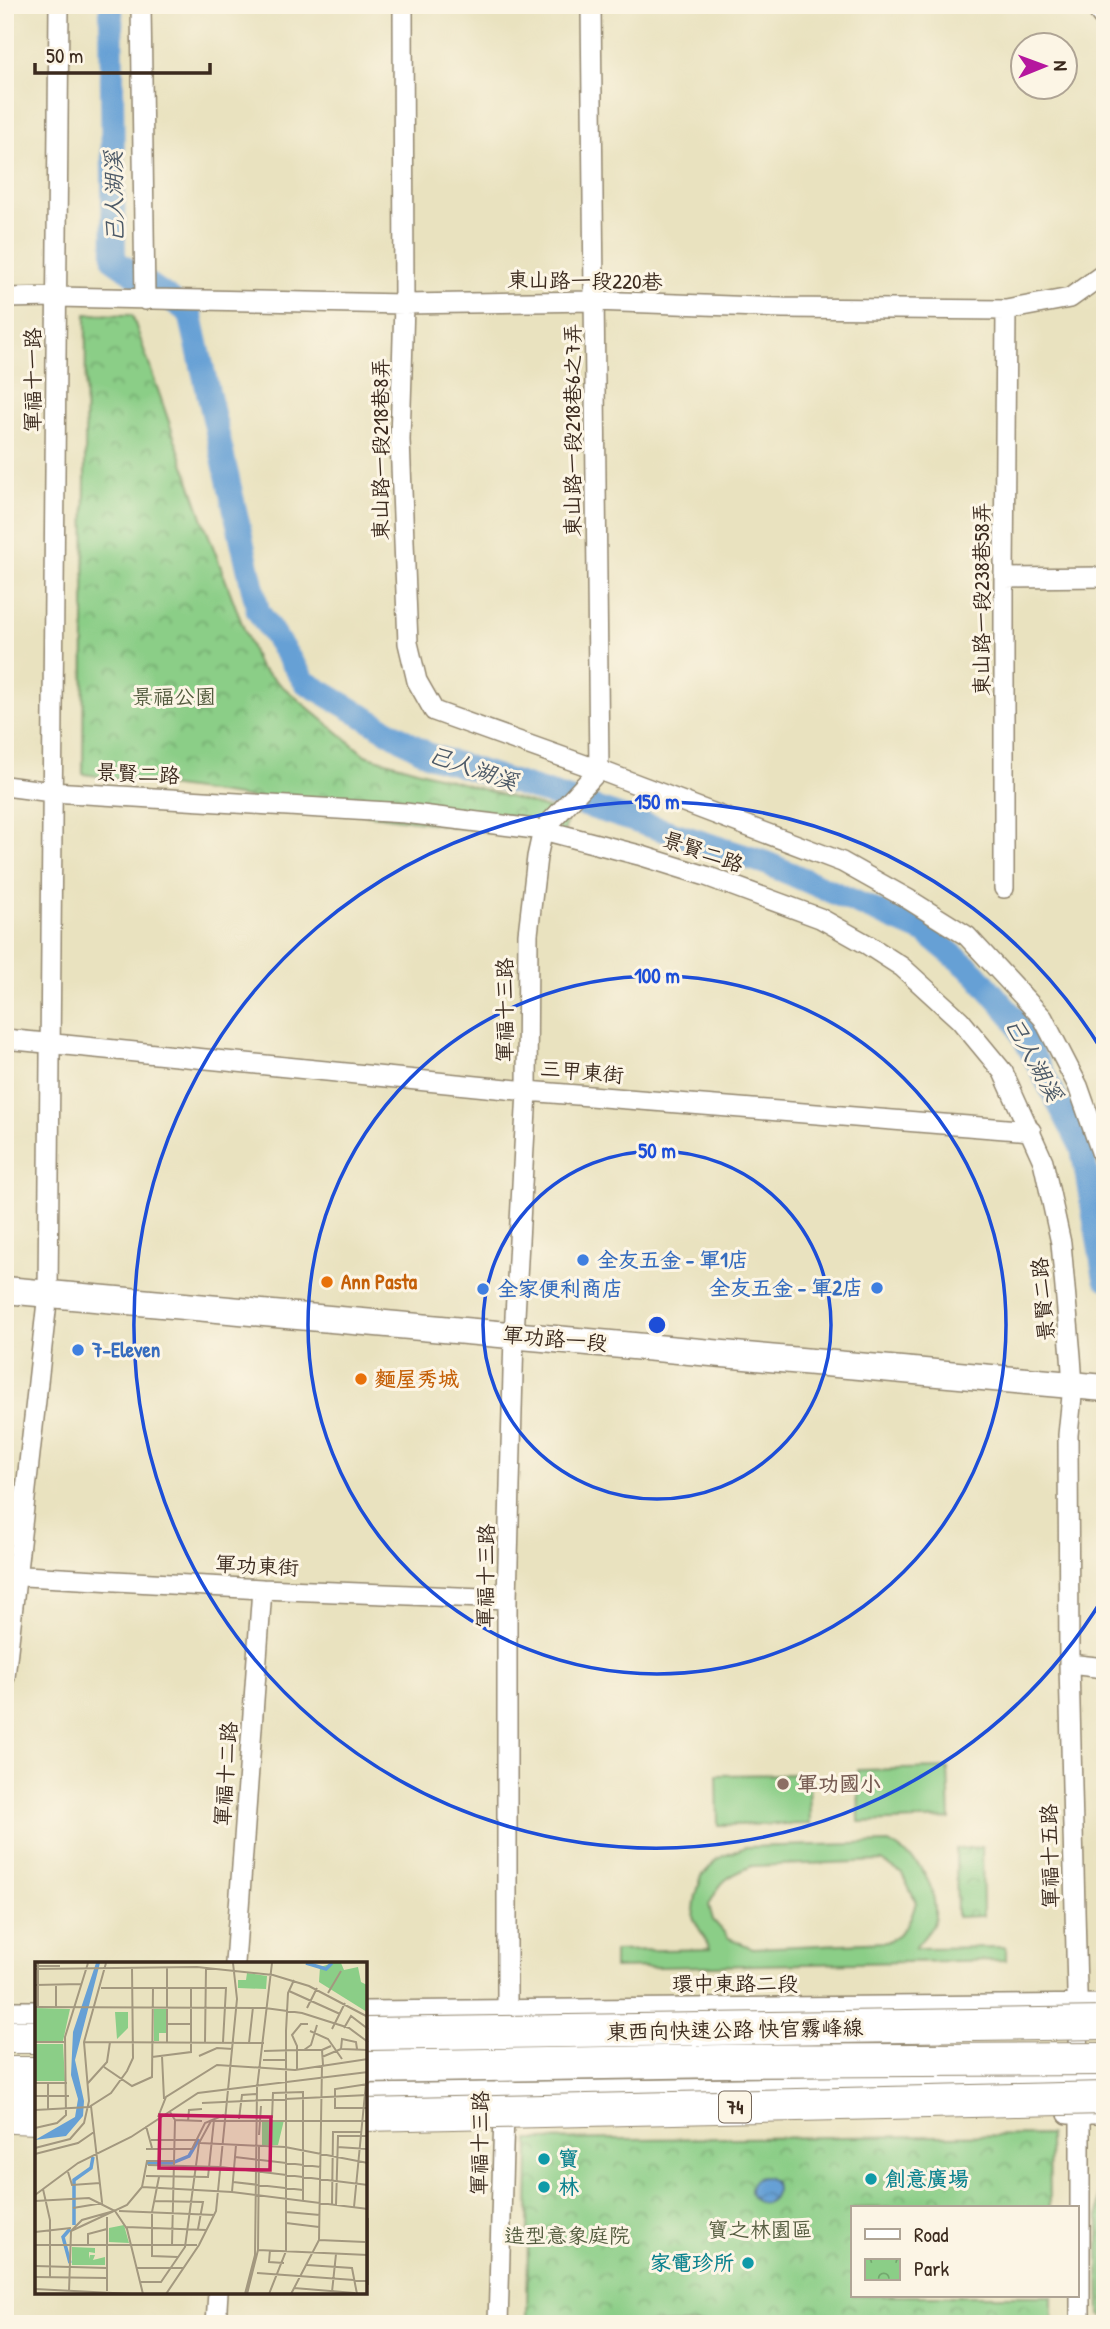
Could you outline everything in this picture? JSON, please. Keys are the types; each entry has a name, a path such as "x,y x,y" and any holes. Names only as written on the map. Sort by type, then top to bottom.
{"highway":[{"name":"東西向快速公路 快官霧峰線","path":"368,2034 1105,2023"},
{"path":"5,2037 35,2037"},
{"name":"東西向快速公路 快官霧峰線","path":"368,2067 1105,2059"},
{"path":"5,2073 35,2073"},
{"name":"74","path":"368,2115 1088,2098"},
{"path":"5,2112 13,2117 35,2118"}],"main road":[{"path":"1098,5 1105,14"},
{"name":"軍功路一段","path":"5,1290 1105,1388"}],"street":[{"name":"軍福十一路","path":"5,1677 11,1575 48,1293 59,5"},
{"path":"141,5 145,300"},
{"name":"東山路一段218巷8弄","path":"404,5 404,304 400,440 408,643 417,681 434,711 842,862 967,936 1044,1018 1078,1086 1105,1163"},
{"name":"東山路一段218巷6之7弄","path":"591,5 598,770"},
{"name":"東山路一段220巷","path":"5,298 404,304 594,302 783,309 1006,310 1070,298 1105,273"},
{"name":"東山路一段238巷58弄","path":"1004,888 1006,310"},
{"path":"1004,578 1105,577"},
{"path":"544,830 598,770"},
{"name":"景賢二路","path":"5,786 52,792 405,813 544,830 605,845 706,876 820,918 868,945 902,967 960,1020 1003,1072 1031,1131 1043,1161 1061,1243 1073,1387"},
{"name":"軍福十三路","path":"498,2324 507,2009 507,1599 514,1335 527,1091 528,934 537,857 544,830"},
{"name":"三甲東街","path":"5,1039 527,1091 1031,1131"},
{"name":"軍福十五路","path":"1073,1387 1068,1435 1069,1664 1077,2005 1088,2098 1080,2324"},
{"name":"軍功東街","path":"11,1575 507,1599"},
{"name":"軍福十二路","path":"235,1962 262,1589"},
{"path":"1069,1664 1105,1668"},
{"name":"環中東路二段","path":"368,2011 1105,2004"},
{"path":"5,2011 35,2011"},
{"path":"722,2089 880,2109 1088,2098 1105,2082"},
{"path":"368,2094 722,2089 1088,2098 1105,2114"},
{"path":"5,2096 35,2096"},
{"path":"216,2324 218,2294"}],"green space":[{"name":"景福公園","path":"86,314 132,315 203,520 258,666 365,755 554,810 564,815 564,834 549,840 83,774"},
{"path":"948,1768 950,1819 859,1822 858,1770"},
{"path":"809,1774 810,1824 718,1825 717,1775"},
{"path":"889,1843 919,1866 928,1880 934,1900 934,1922 915,1948 1006,1947 1006,1960 614,1968 614,1951 710,1949 693,1917 702,1876 717,1859 745,1847","holes":["882,1861 902,1874 916,1902 906,1926 886,1942 752,1948 729,1938 713,1920 709,1905 725,1880 752,1866"]},
{"path":"982,1847 983,1916 957,1917 956,1849"},
{"name":"寶之林園區","path":"1049,2135 1050,2206 851,2206 851,2298 1052,2298 1052,2324 527,2324 529,2140"},
{"path":"1105,2138 1105,2319 1100,2315 1098,2145"}],"water":[{"path":"763,2177 772,2181 776,2190 772,2199 763,2203 754,2199 750,2190 754,2181"}],"waterway":[{"name":"己人湖溪","path":"111,5 114,260 190,313 258,611 305,682 429,755 766,863 926,933 975,973 1013,1017 1082,1148 1105,1278"}],"place":[{"name":"全友五金 - 軍1店","path":"583,1260"},
{"name":"Ann Pasta","path":"327,1282"},
{"name":"全友五金 - 軍2店","path":"877,1288"},
{"name":"全家便利商店","path":"483,1289"},
{"name":"7-Eleven","path":"78,1350"},
{"name":"麵屋秀城","path":"361,1379"},
{"name":"軍功國小","path":"783,1784"},
{"name":"寶","path":"544,2159"},
{"name":"創意廣場","path":"871,2179"},
{"name":"林","path":"544,2187"},
{"name":"家電珍所","path":"748,2263"}],"park label":[{"name":"造型意象庭院","path":"567,2236"}]}
